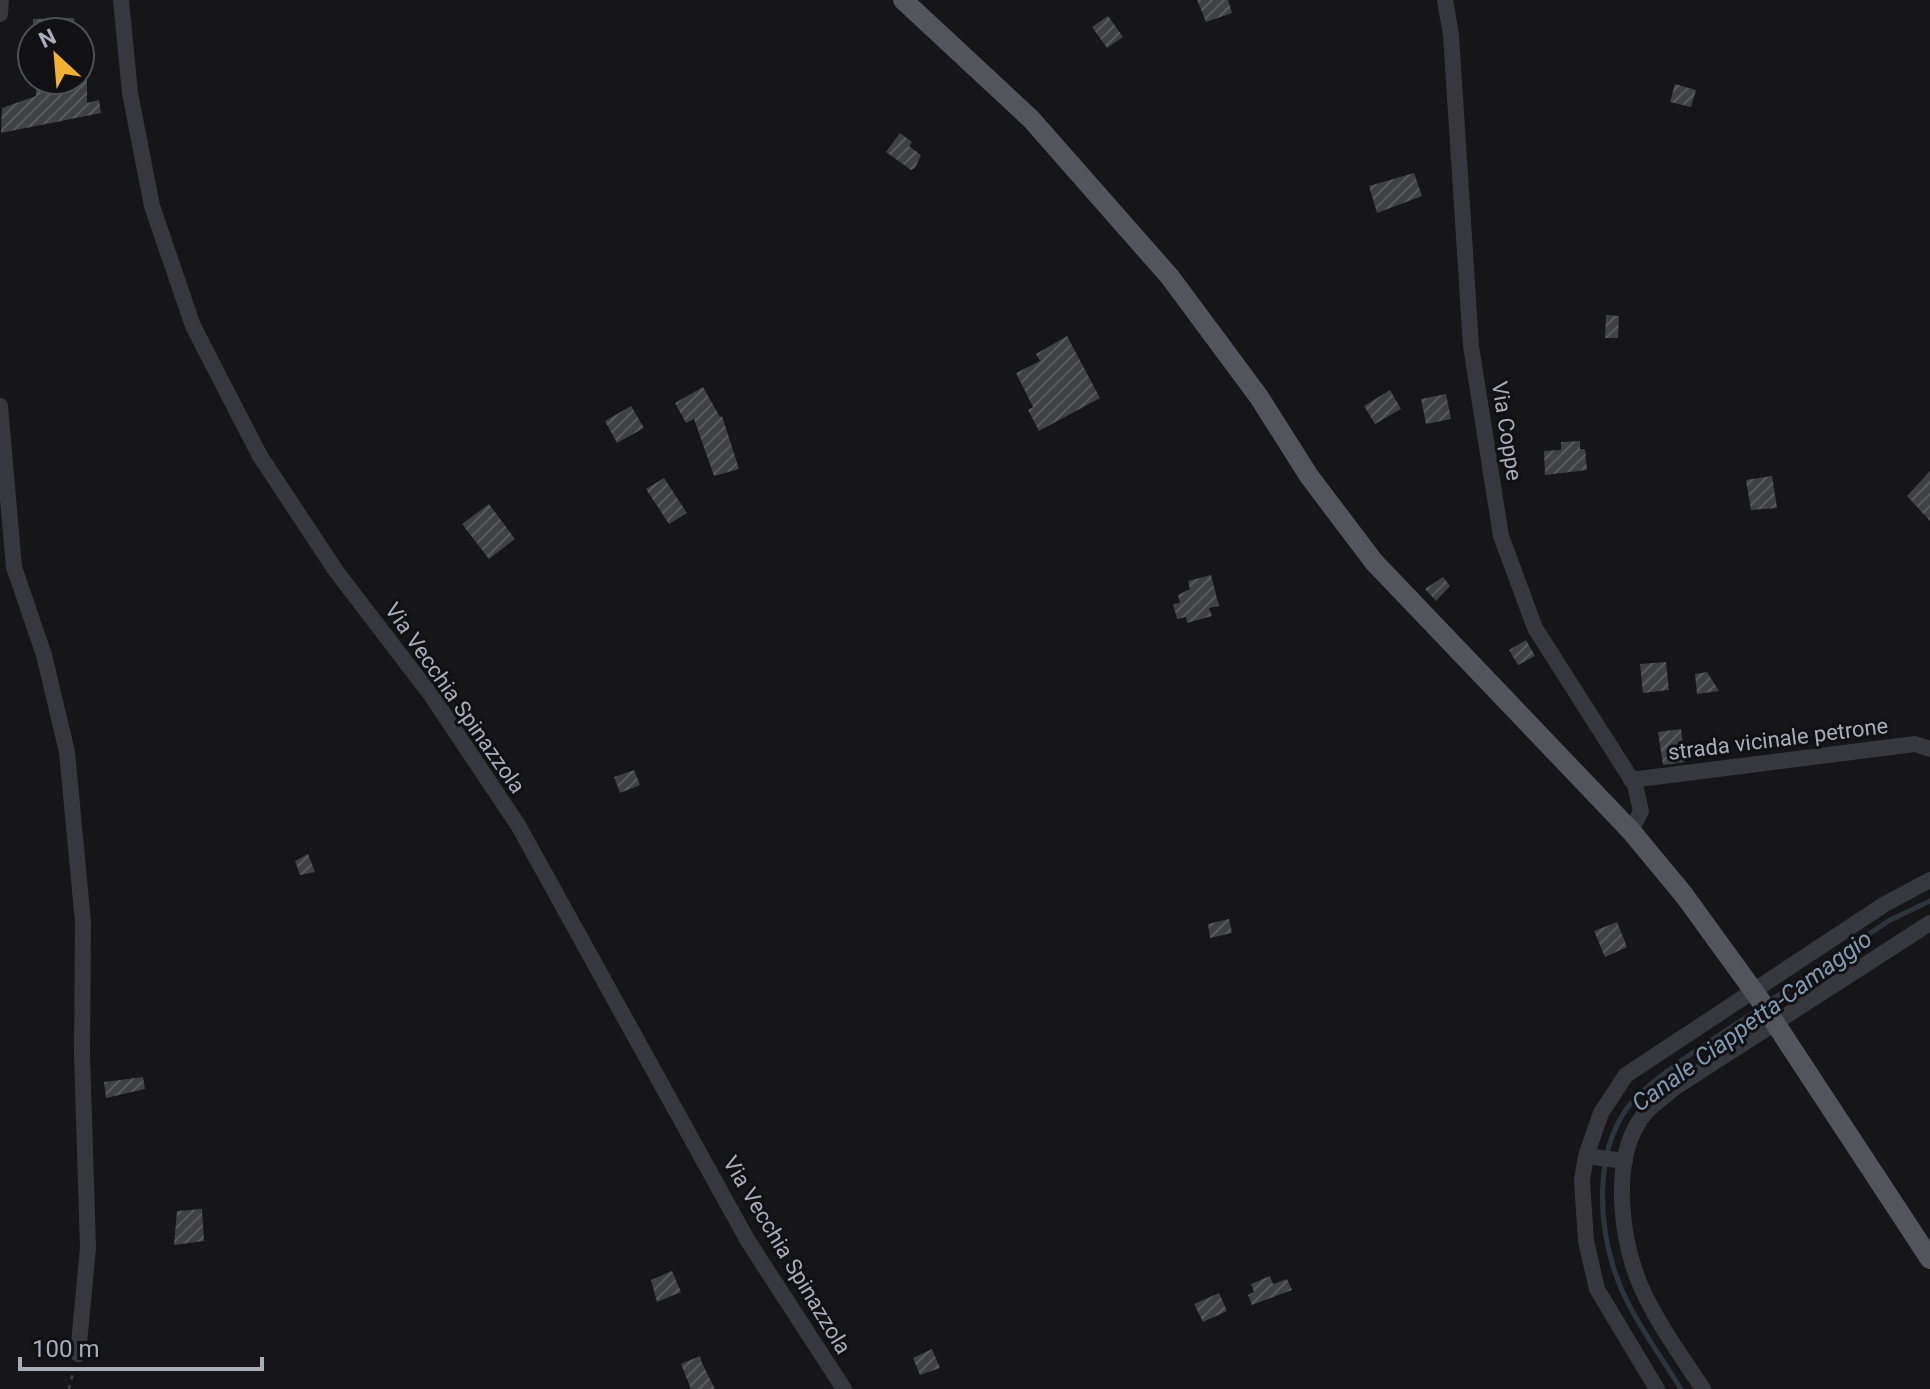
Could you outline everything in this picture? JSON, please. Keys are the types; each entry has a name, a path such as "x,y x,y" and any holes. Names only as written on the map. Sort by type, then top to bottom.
{"main road":[{"path":"903,0 1031,119 1170,277 1259,397 1309,476 1374,562 1631,831 1684,895 1756,993 1930,1259"}],"street":[{"path":"0,14 1,0"},
{"name":"Via Vecchia Spinazzola","path":"121,0 130,93 152,206 193,326 253,443 336,571 431,695 518,825 748,1241 844,1389"},
{"name":"Via Coppe","path":"1445,0 1451,35 1471,346 1501,536 1535,628 1631,780 1641,811 1631,831"},
{"path":"0,406 14,567 44,655 67,752 83,922 82,1054 88,1248 78,1354"},
{"name":"strada vicinale petrone","path":"1631,780 1915,744 1930,749"},
{"path":"1657,1389 1597,1289 1586,1241 1582,1180 1586,1156 1601,1113 1626,1075 1756,993 1885,904 1930,880"},
{"path":"1703,1389 1642,1289 1634,1265 1623,1191 1626,1149 1643,1116 1674,1088 1773,1019 1930,923"},
{"path":"1586,1156 1625,1161"}],"path":[{"path":"69,1389 78,1354"}],"building":[{"path":"1197,0 1228,0 1232,13 1206,22"},
{"path":"1108,16 1123,37 1107,48 1092,27"},
{"path":"1675,84 1696,90 1691,107 1670,102"},
{"path":"36,96 87,96 87,103 99,100 101,113 1,133 2,108"},
{"path":"900,133 912,142 909,146 921,155 911,170 886,152"},
{"path":"1414,173 1422,196 1377,213 1369,186"},
{"path":"1606,315 1619,316 1618,338 1605,338"},
{"path":"1067,336 1100,398 1039,431 1028,410 1033,407 1016,373 1040,361 1036,354"},
{"path":"703,387 722,416 739,469 714,476 694,419 686,423 675,403"},
{"path":"1390,390 1401,409 1375,424 1364,406"},
{"path":"1446,394 1451,419 1426,424 1421,399"},
{"path":"631,406 644,428 617,443 605,421"},
{"path":"1580,441 1580,449 1585,449 1587,470 1545,475 1544,451 1561,450 1561,442"},
{"path":"1930,471 1930,521 1907,496"},
{"path":"1772,476 1777,508 1751,510 1746,480"},
{"path":"664,478 687,513 669,524 646,489"},
{"path":"489,504 515,539 489,559 462,524"},
{"path":"1211,575 1219,606 1209,608 1212,616 1187,623 1186,617 1177,619 1173,604 1180,603 1178,595 1190,589 1188,581"},
{"path":"1443,577 1450,586 1436,601 1425,589"},
{"path":"1526,640 1535,656 1518,665 1509,650"},
{"path":"1666,662 1669,690 1643,693 1640,664"},
{"path":"1707,672 1719,691 1697,694 1695,674"},
{"path":"1681,729 1685,762 1663,765 1658,732"},
{"path":"634,770 640,785 620,793 614,777"},
{"path":"308,854 315,872 300,875 295,861"},
{"path":"1229,919 1232,933 1210,938 1208,924"},
{"path":"1617,922 1627,947 1605,957 1594,931"},
{"path":"143,1077 145,1089 106,1098 104,1082"},
{"path":"202,1209 204,1241 174,1245 177,1211"},
{"path":"672,1271 681,1292 657,1302 651,1280"},
{"path":"1270,1276 1273,1284 1287,1279 1292,1290 1252,1305 1248,1295 1254,1292 1251,1284"},
{"path":"1219,1293 1227,1311 1203,1322 1194,1304"},
{"path":"932,1349 940,1368 920,1375 913,1358"},
{"path":"700,1356 715,1389 691,1389 681,1364"}],"waterway":[{"name":"Canale Ciappetta-Camaggio","path":"1768,1002 1890,920 1930,901"},
{"name":"Canale Ciappetta-Camaggio","path":"1681,1389 1634,1314 1613,1266 1603,1205 1605,1163 1618,1124 1639,1095 1671,1069 1760,1008"}]}
